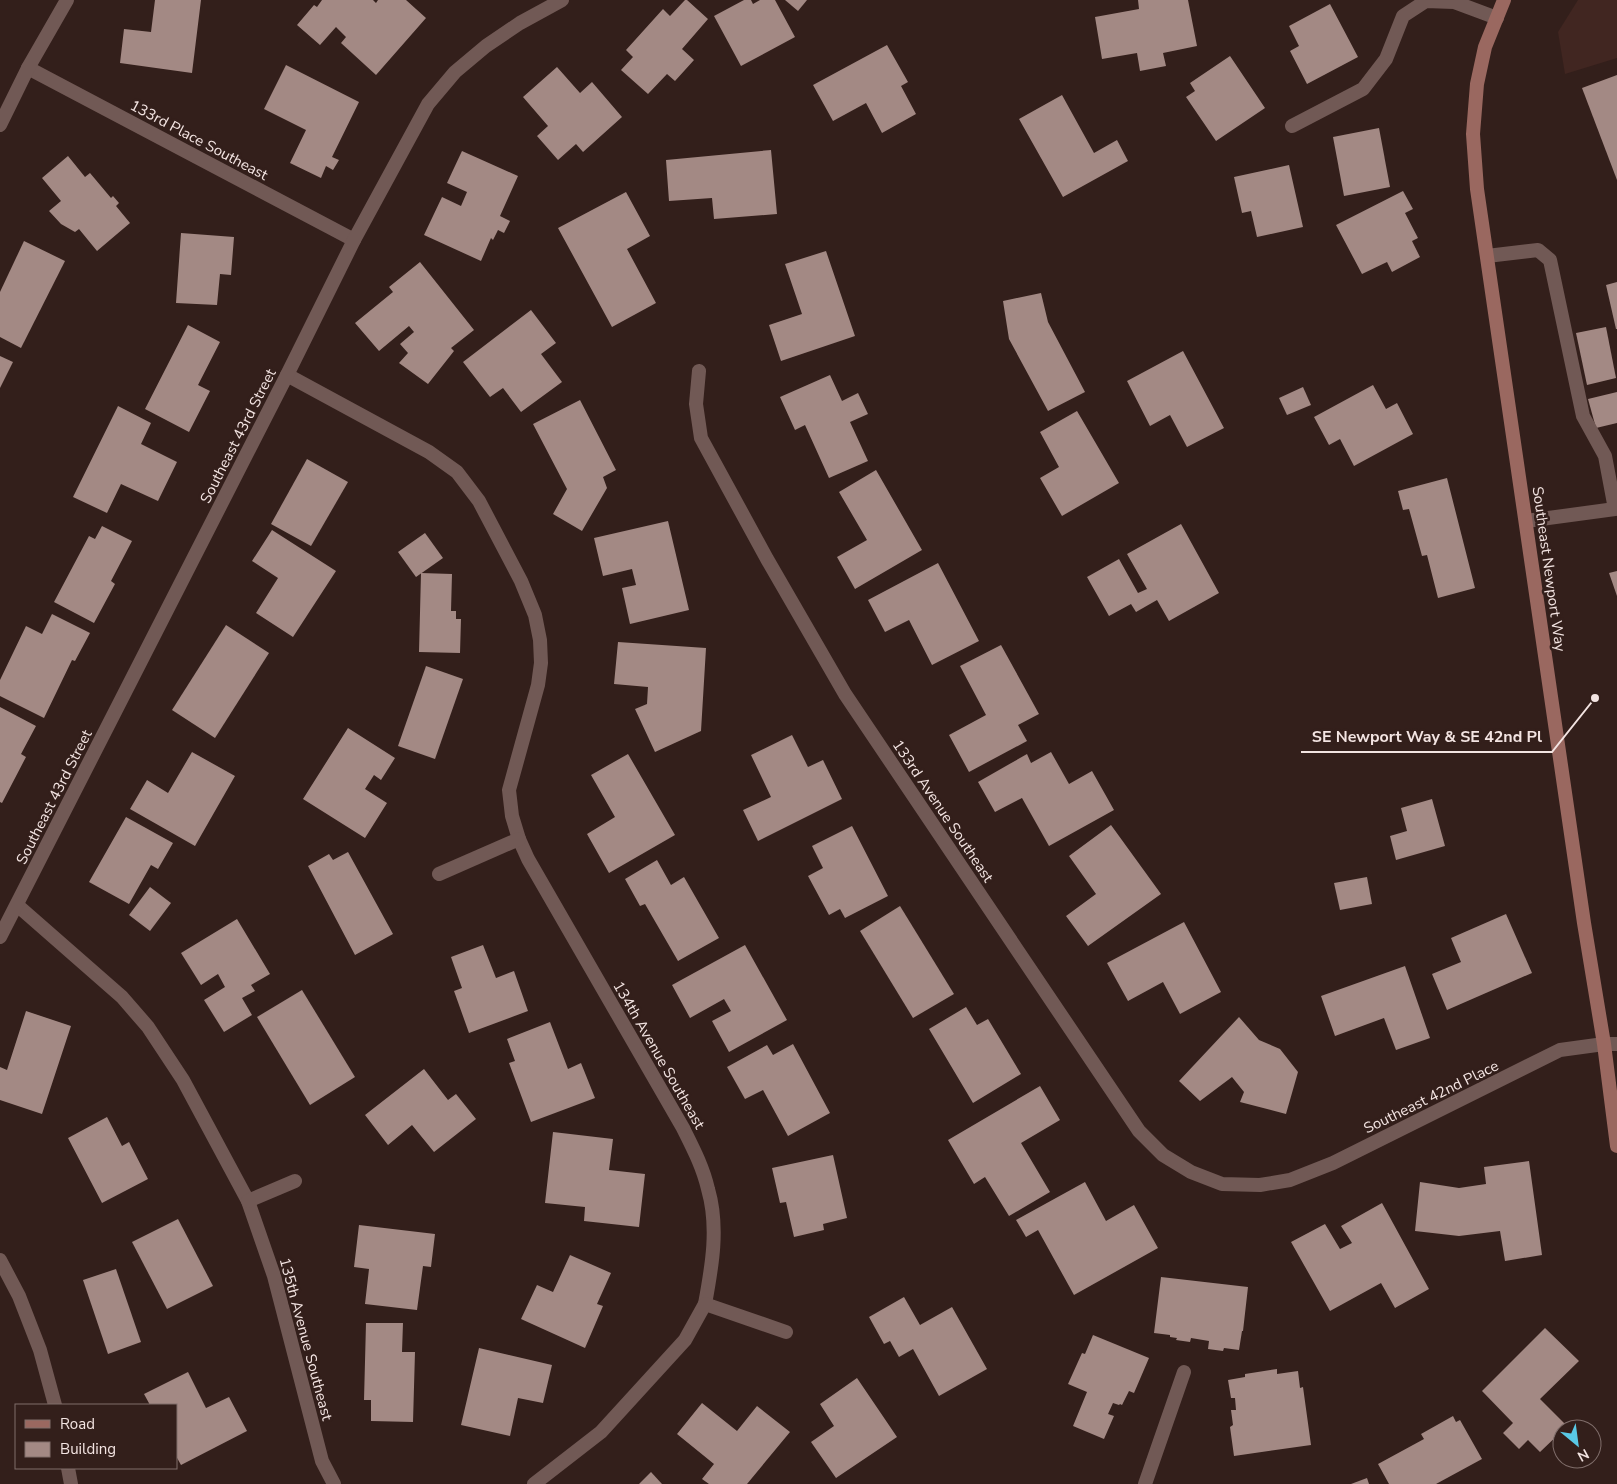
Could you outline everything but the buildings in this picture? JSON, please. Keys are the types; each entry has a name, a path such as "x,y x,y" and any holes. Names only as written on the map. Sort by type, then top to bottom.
{"main road":[{"name":"Southeast Newport Way","path":"1504,0 1485,46 1477,84 1473,134 1477,190 1584,923 1610,1044 1617,1146"}],"street":[{"path":"0,125 28,68 67,0"},
{"name":"Southeast 43rd Street","path":"0,936 354,240 428,104 455,72 486,46 520,23 562,0"},
{"path":"1292,126 1363,89 1386,59 1403,16 1426,1 1454,2 1496,18"},
{"name":"133rd Place Southeast","path":"28,68 354,240"},
{"path":"1487,256 1538,250 1550,260 1583,416 1605,456 1615,509 1526,521"},
{"name":"133rd Avenue Southeast","path":"699,371 696,404 701,438 767,559 845,694 1139,1131 1163,1155 1191,1172 1222,1184 1260,1185"},
{"name":"134th Avenue Southeast","path":"287,375 429,452 456,472 479,501 521,581 535,614 541,663 538,686 509,790 512,816 518,840 683,1128 699,1160 709,1189 714,1222 713,1261 706,1304"},
{"path":"439,874 518,840"},
{"name":"135th Avenue Southeast","path":"17,905 122,997 148,1027 183,1080 248,1201 274,1276 322,1461 334,1484"},
{"name":"Southeast 42nd Place","path":"1260,1185 1290,1180 1333,1164 1560,1050 1610,1044"},
{"path":"248,1201 295,1181"},
{"path":"0,1260 19,1296 40,1350 56,1404"},
{"path":"534,1484 601,1432 685,1340 706,1304 786,1332"},
{"path":"1145,1484 1184,1372"},
{"path":"68,1469 71,1484"}],"shaded area":[{"path":"1578,0 1617,0 1617,58 1565,74 1558,32"}],"place":[{"name":"SE Newport Way & SE 42nd Pl","path":"1595,698"}]}
